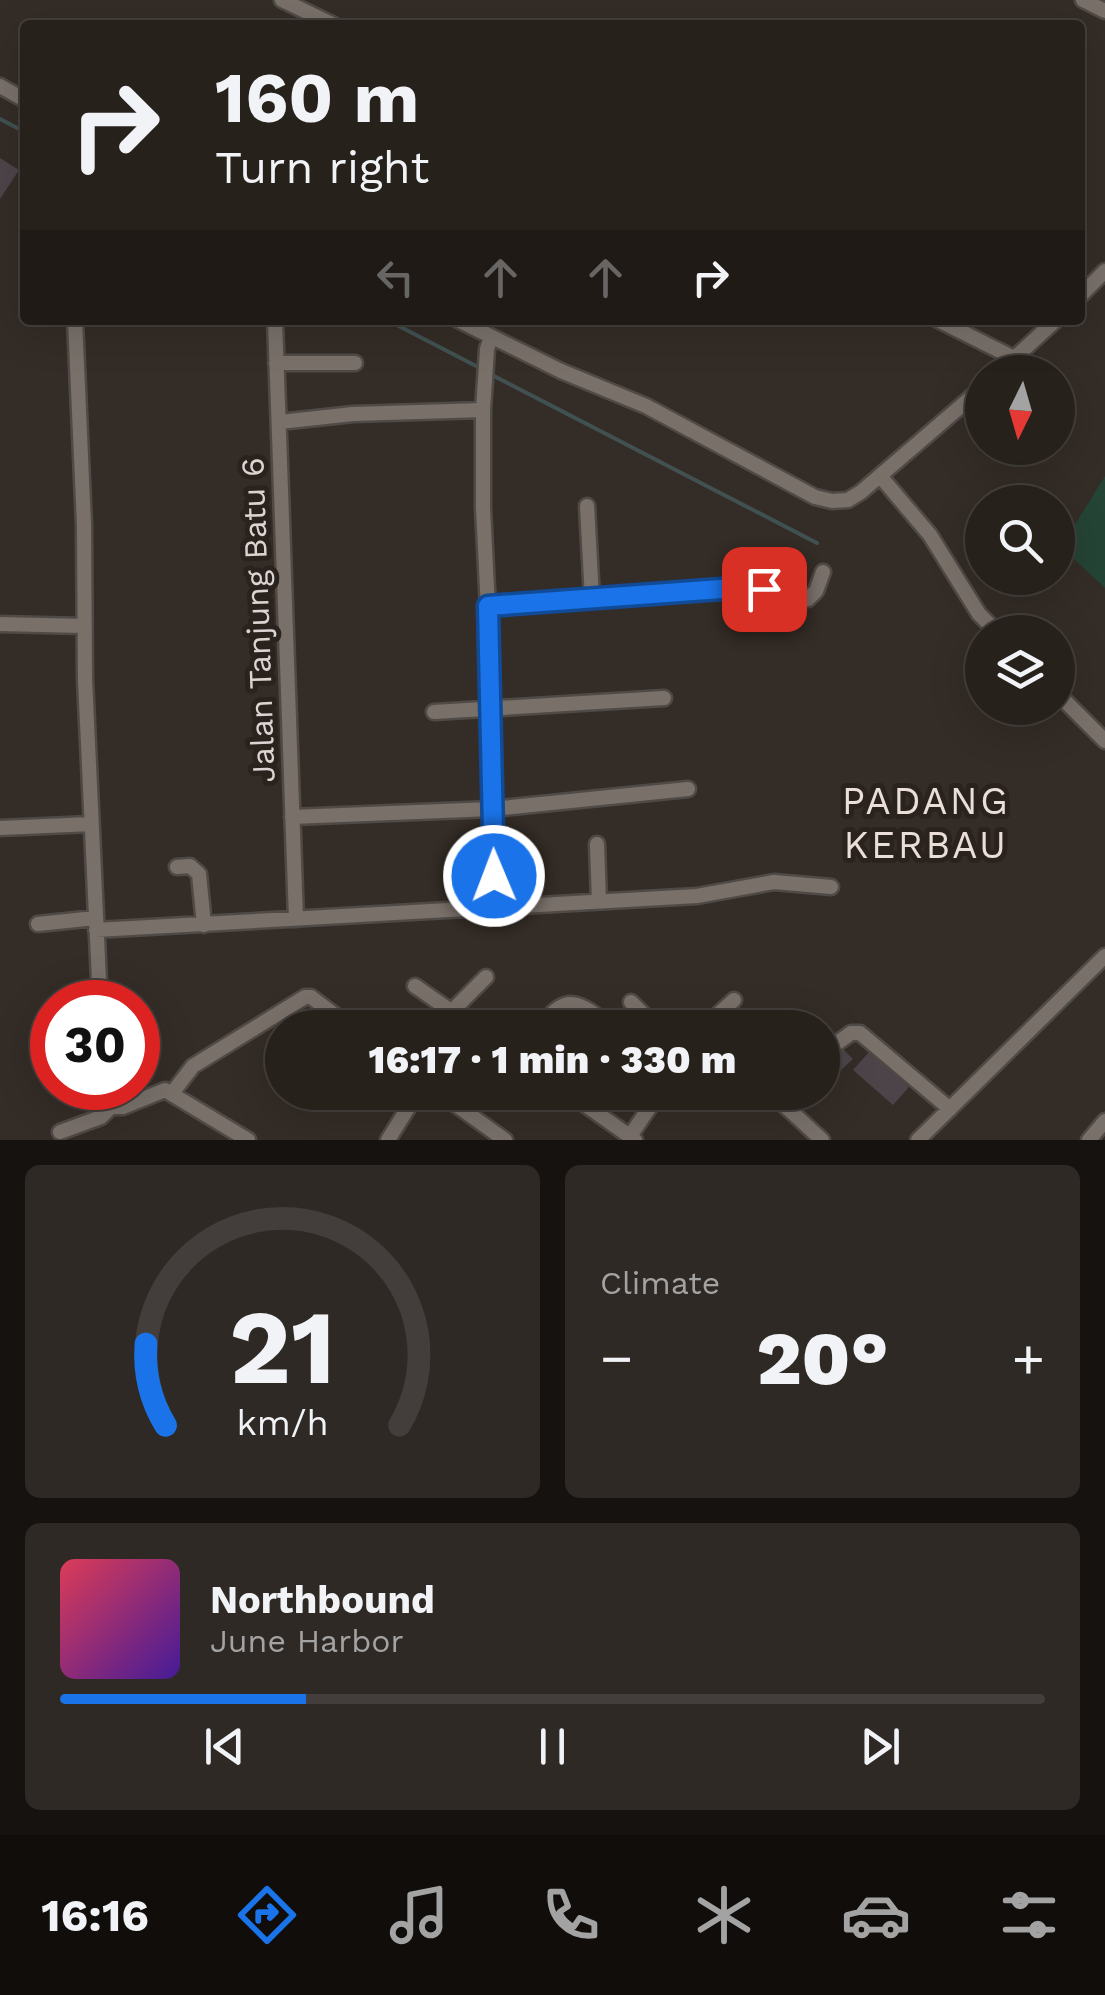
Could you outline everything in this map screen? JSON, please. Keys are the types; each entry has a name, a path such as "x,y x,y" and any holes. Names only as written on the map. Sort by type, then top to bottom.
{"street":[{"path":"282,0 324,20"},
{"path":"1083,0 1105,11"},
{"path":"1085,291 1105,271"},
{"path":"74,325 99,980"},
{"name":"Jalan Tanjung Batu 6","path":"275,325 296,919"},
{"path":"465,325 488,343 646,406 815,496 832,501 848,500 881,477 965,403"},
{"path":"948,325 1008,355"},
{"path":"1017,355 1050,325"},
{"path":"488,343 483,508 493,709 494,908"},
{"path":"276,363 355,363"},
{"path":"280,422 354,414 483,410"},
{"path":"881,477 916,517 980,615"},
{"path":"587,506 592,598"},
{"path":"488,606 749,587 784,599 808,599 816,591 823,572"},
{"path":"0,624 84,626"},
{"path":"434,712 664,698"},
{"path":"1075,711 1105,741"},
{"path":"292,817 492,808 688,789"},
{"path":"0,828 91,824"},
{"path":"596,844 599,901"},
{"path":"177,867 190,866 199,874 204,925"},
{"path":"38,924 204,925 697,896 774,882 830,887"},
{"path":"918,1140 1105,956"},
{"path":"453,1010 486,978"},
{"path":"415,986 451,1010"},
{"path":"284,1010 311,997 328,1010"},
{"path":"723,1010 734,1000"},
{"path":"630,1002 638,1010"},
{"path":"555,1010 573,1003 589,1010"},
{"path":"173,1092 193,1066 265,1022"},
{"path":"840,1041 851,1033 860,1033 950,1109"},
{"path":"160,1092 173,1092 248,1140"},
{"path":"60,1132 101,1117 107,1110"},
{"path":"388,1140 407,1110"},
{"path":"463,1110 505,1140"},
{"path":"592,1110 632,1138 649,1110"},
{"path":"790,1110 822,1140"},
{"path":"1089,1140 1105,1120"}],"green space":[{"path":"1105,476 1105,588 1075,560 1075,524"}],"building":[{"path":"0,158 19,170 0,199"},
{"path":"843,1049 853,1059 840,1071"},
{"path":"869,1052 909,1087 893,1105 853,1070"}],"waterway":[{"path":"0,119 20,129"},
{"path":"397,325 480,368"},
{"path":"488,373 817,543"}],"district":[{"name":"PADANG KERBAU","path":"926,823"}],"route":[{"path":"494,876 488,606 764,589"}]}
